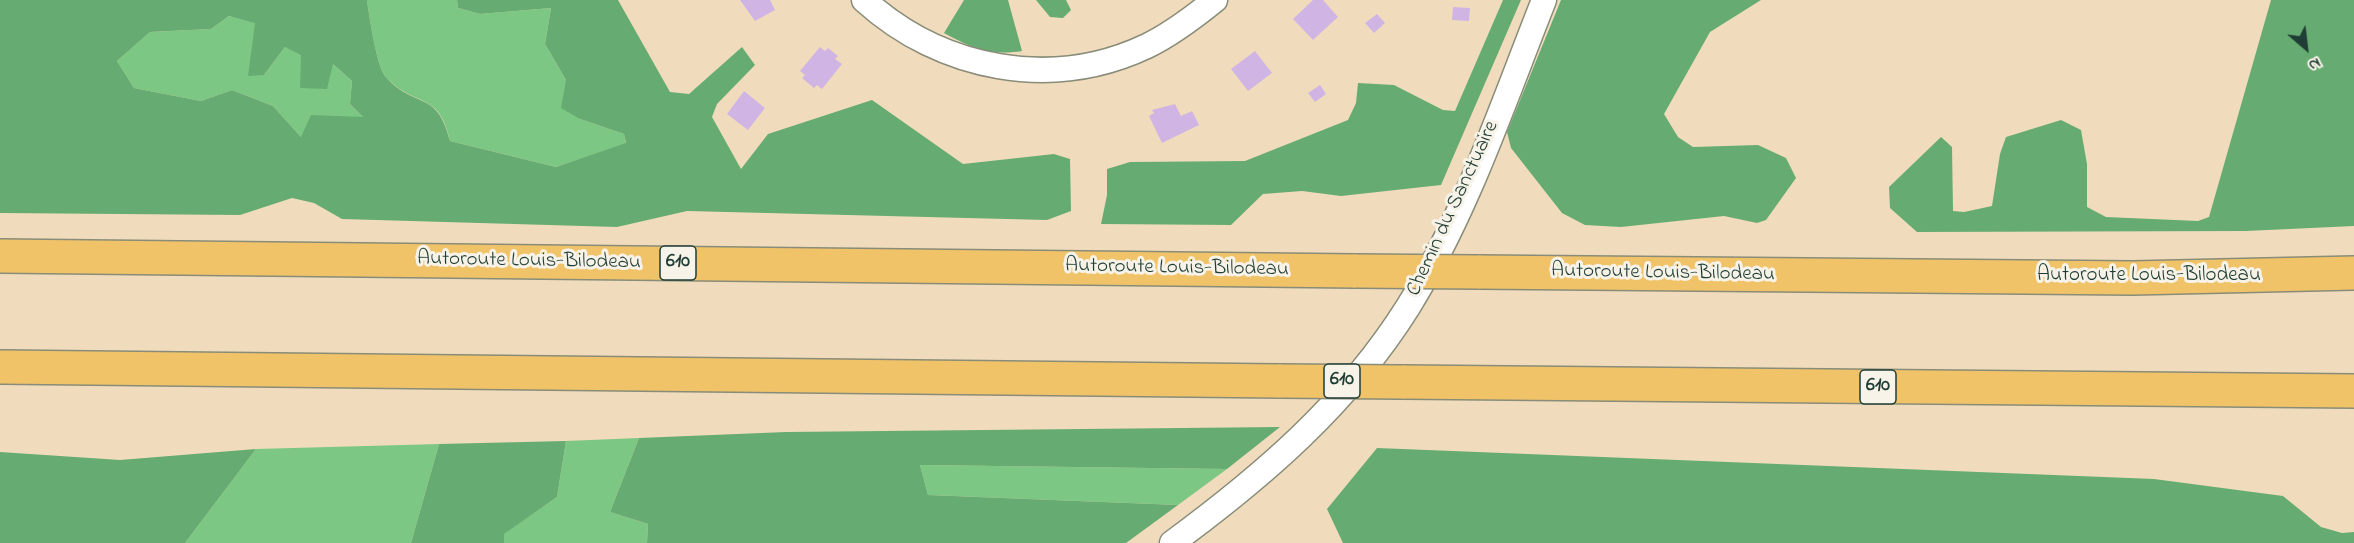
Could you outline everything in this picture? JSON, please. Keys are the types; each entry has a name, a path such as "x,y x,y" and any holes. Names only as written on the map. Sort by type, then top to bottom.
{"highway":[{"name":"Autoroute Louis-Bilodeau","path":"0,256 2109,278 2354,273"},
{"name":"610","path":"0,367 2354,391"}],"street":[{"path":"864,0 903,31 954,56 981,64 1037,70 1075,67 1121,57 1172,32 1215,0"},
{"name":"Chemin du Sanctuaire","path":"1172,543 1245,488 1297,442 1359,374 1401,317 1451,226 1544,0"}],"green space":[{"path":"0,0 367,0 376,52 382,71 396,86 424,101 438,113 445,124 450,141 556,167 626,143 624,134 580,119 561,108 566,80 545,44 551,8 480,14 458,8 457,0 618,0 670,92 689,94 742,47 755,65 717,104 712,117 741,169 768,134 872,100 963,164 1054,154 1070,159 1071,211 1047,220 687,211 617,227 342,219 314,203 292,198 240,215 0,213","holes":["229,16 255,23 248,76 264,75 285,47 301,55 300,88 327,89 333,64 352,81 350,104 363,117 311,115 301,137 273,106 232,90 201,101 134,88 117,61 150,32 211,29"]},
{"path":"367,0 457,0 458,8 480,14 551,8 545,44 566,80 580,119 624,134 626,144 556,167 450,141 445,125 432,106 396,86 382,71 376,52"},
{"path":"964,0 1008,0 1022,51 982,50 944,33"},
{"path":"1036,0 1066,0 1071,10 1063,18 1050,17"},
{"path":"1503,0 1521,0 1441,185 1341,196 1302,191 1263,194 1231,225 1101,224 1107,195 1107,169 1130,162 1245,161 1348,120 1356,103 1358,83 1394,85 1443,110 1455,111"},
{"path":"1561,0 1761,0 1710,32 1664,114 1678,137 1693,147 1758,145 1786,158 1796,178 1766,220 1757,223 1724,216 1621,227 1585,225 1562,213 1511,148 1507,132"},
{"path":"2271,0 2354,0 2354,226 2246,231 1917,232 1890,208 1889,187 1941,137 1952,147 1953,211 1964,212 1992,206 2000,154 2006,137 2061,120 2081,130 2087,164 2087,207 2106,217 2198,221 2209,217"},
{"path":"229,16 255,22 264,75 285,47 333,64 352,81 350,104 364,118 301,137 273,106 232,90 201,101 134,88 117,61 150,32 211,29"},
{"path":"1280,427 1227,469 920,465 928,495 1178,505 1126,543 647,543 648,524 610,512 639,438 786,432"},
{"path":"639,438 610,512 648,524 647,543 504,543 503,534 557,497 566,441"},
{"path":"566,441 557,497 504,534 504,543 411,543 439,444"},
{"path":"439,444 411,543 185,543 256,449"},
{"path":"1377,448 2154,479 2283,496 2321,527 2342,533 2354,532 2354,543 1343,543 1327,509"},
{"path":"256,449 185,543 0,543 0,452 120,460"},
{"path":"920,465 1227,469 1178,505 928,495"}],"building":[{"path":"740,0 770,0 775,10 755,21"},
{"path":"1313,0 1323,0 1338,17 1313,40 1293,19"},
{"path":"1453,7 1470,8 1469,21 1452,20"},
{"path":"1377,14 1385,23 1374,33 1365,23"},
{"path":"820,47 825,51 828,48 838,56 835,59 842,64 822,89 817,85 814,88 802,78 805,75 800,71"},
{"path":"1255,51 1272,73 1248,91 1231,69"},
{"path":"1320,85 1326,94 1315,102 1308,93"},
{"path":"744,91 765,108 748,130 727,114"},
{"path":"1175,104 1181,116 1192,111 1199,125 1162,143 1149,116 1154,113 1152,110"}]}
